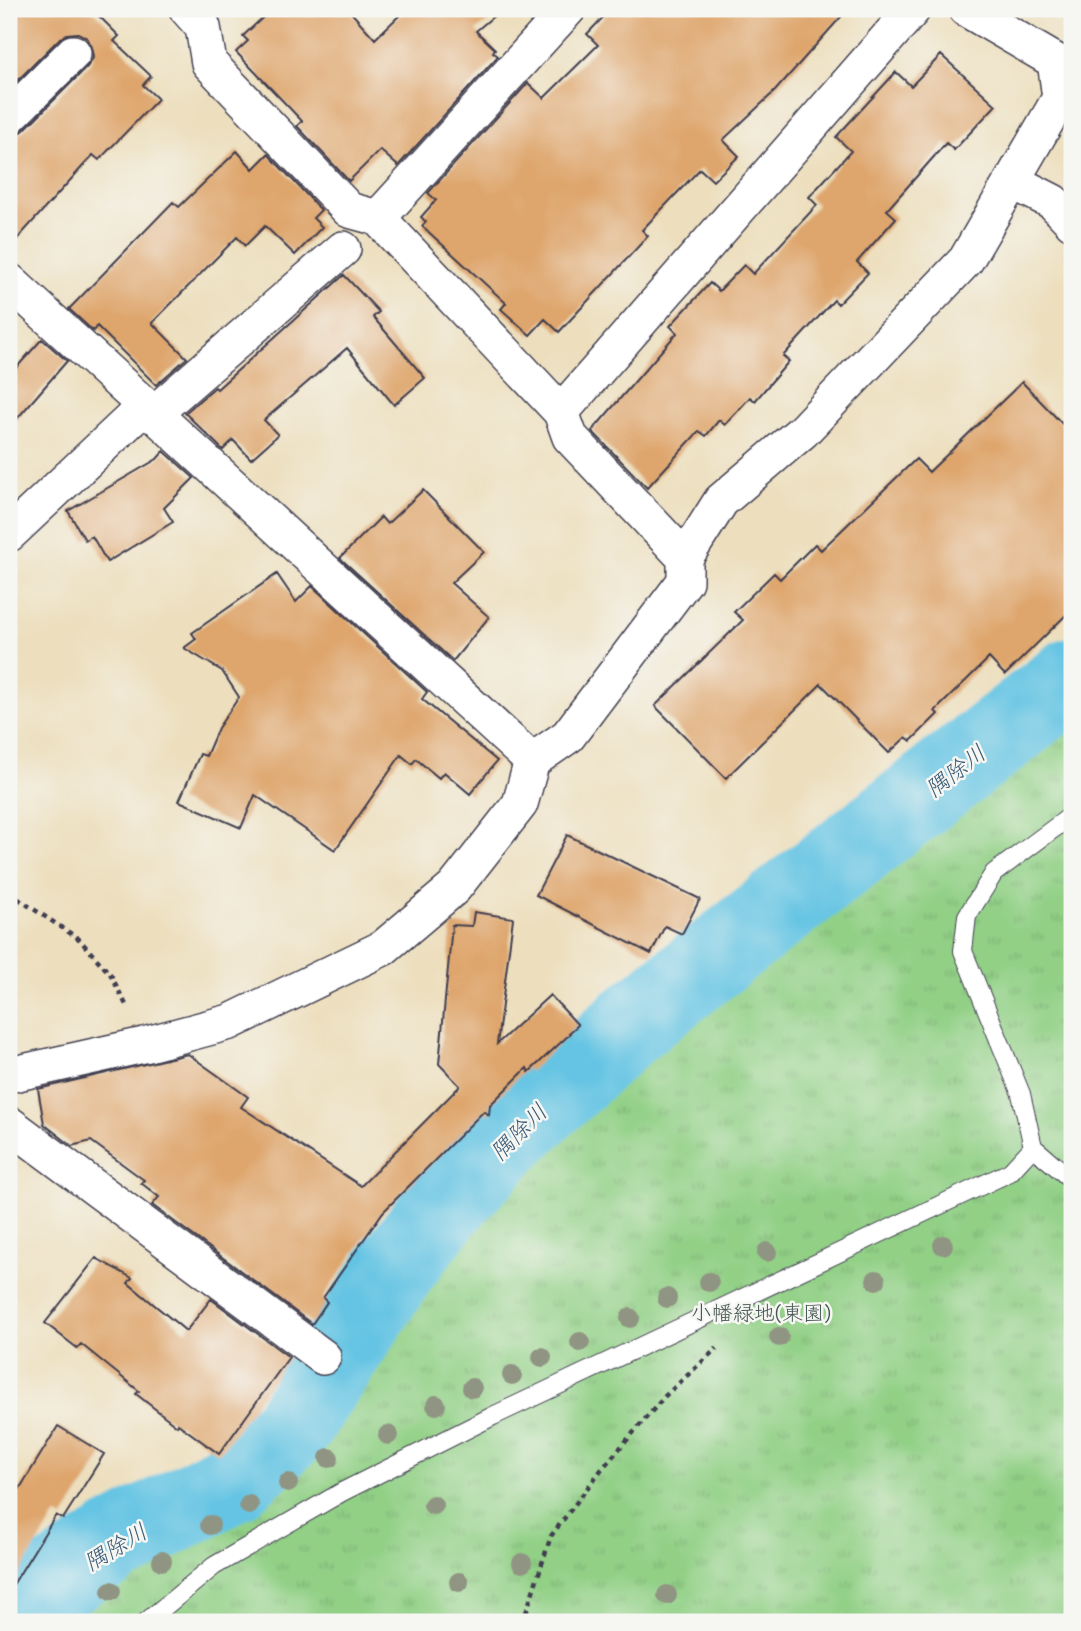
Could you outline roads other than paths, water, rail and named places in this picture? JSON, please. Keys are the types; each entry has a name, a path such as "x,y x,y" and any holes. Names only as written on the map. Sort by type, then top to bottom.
{"street":[{"path":"378,218 568,9"},
{"path":"561,412 913,9"},
{"path":"9,1075 144,1045 230,1022 383,948 454,888 520,804 532,761 568,736 685,581 685,558 721,501 803,431 966,260 1060,98 1064,57 966,9"},
{"path":"204,15 209,63 349,210 378,218 561,412 570,437 685,558"},
{"path":"9,117 73,53"},
{"path":"1012,181 1053,202 1072,222"},
{"path":"9,534 148,411 343,249"},
{"path":"9,281 532,761"},
{"path":"9,1124 323,1357"}],"lane":[{"path":"1072,815 994,873 967,916 964,951 1021,1094 1033,1147 1072,1180"},
{"path":"146,1622 214,1566 342,1492 493,1416 1010,1172 1033,1147"}],"waterway":[{"name":"隅除川","path":"13,1622 59,1580 114,1544 232,1481 289,1430 401,1260 442,1208 509,1136 632,1023 1072,678"}],"park label":[{"name":"小幡緑地(東園)","path":"761,1311"}]}
